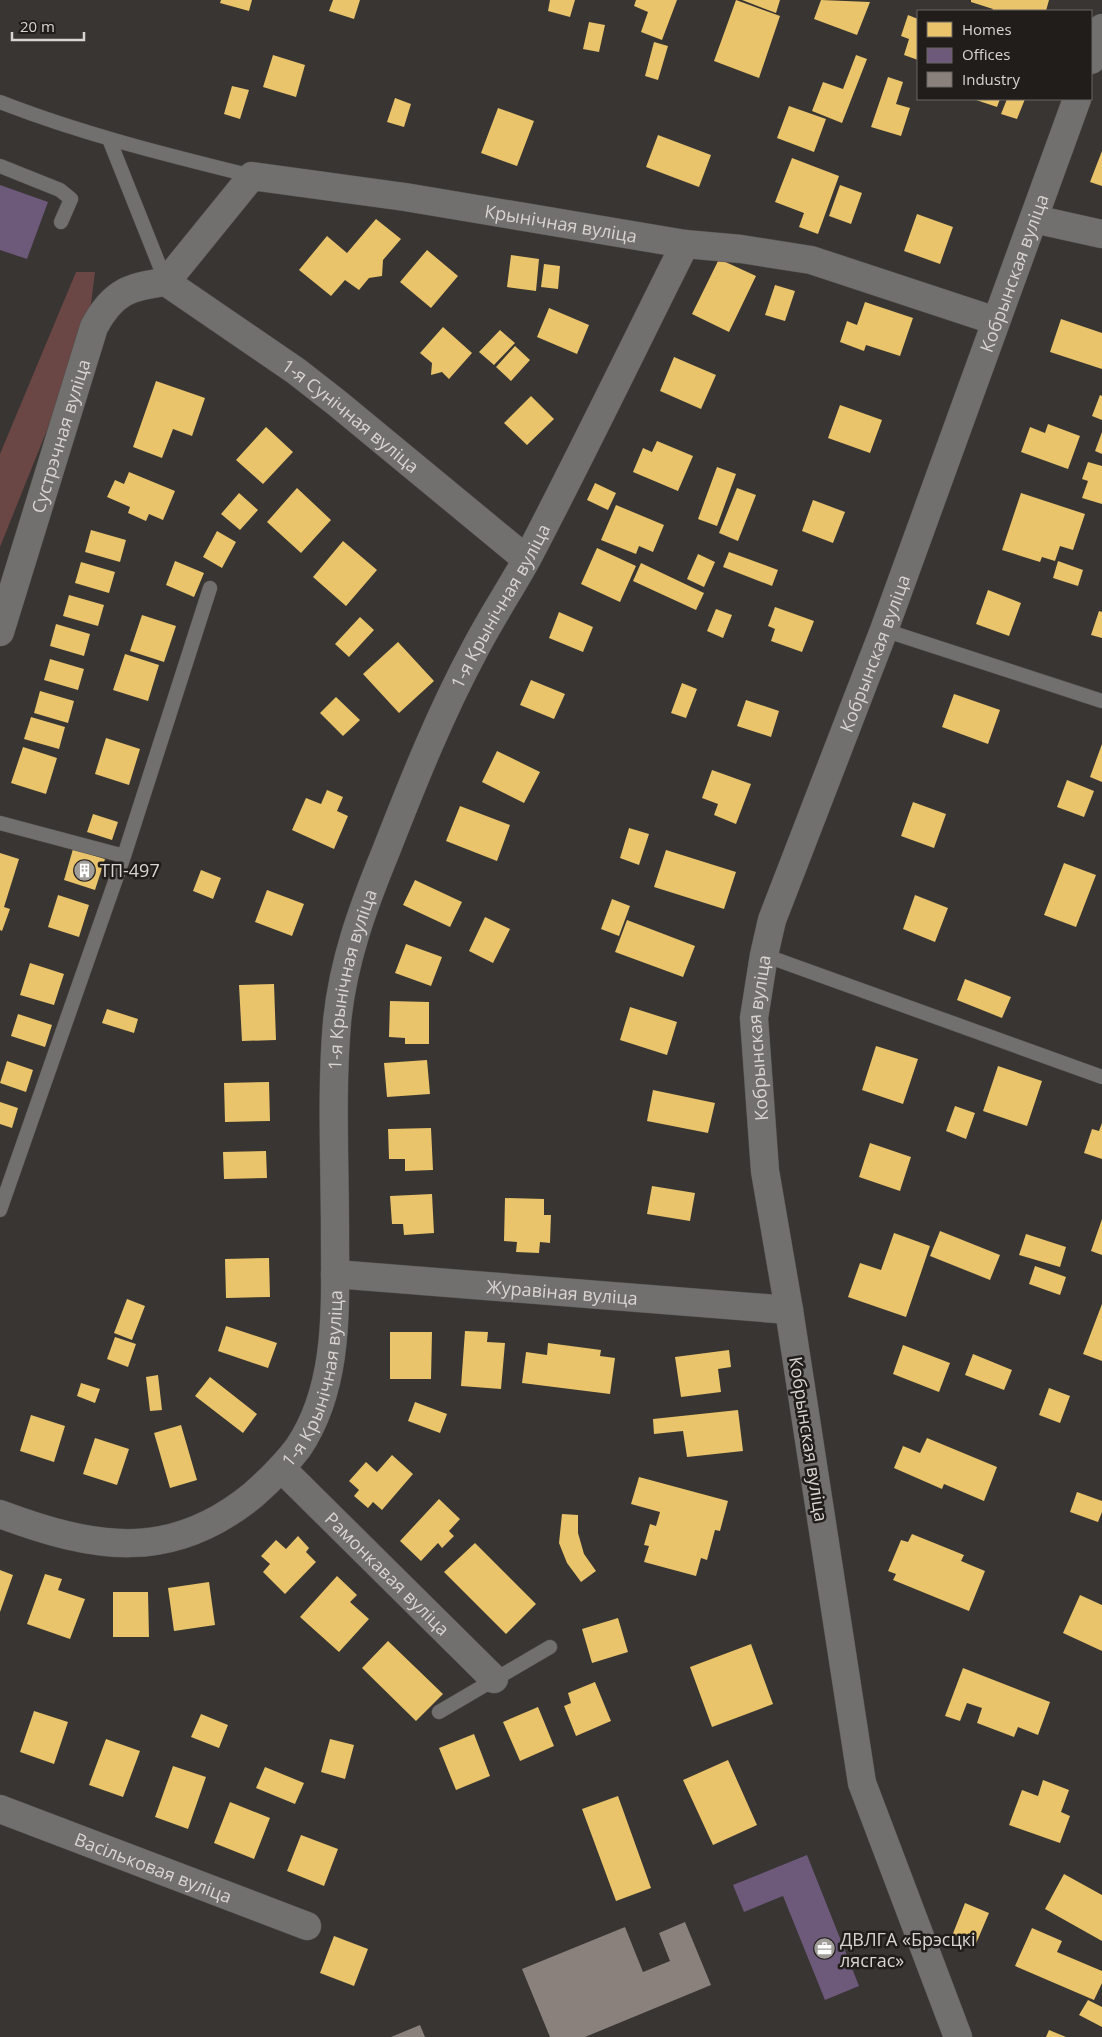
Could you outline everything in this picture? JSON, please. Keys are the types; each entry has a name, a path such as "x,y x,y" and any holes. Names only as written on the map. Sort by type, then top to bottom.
{"street":[{"path":"1092,57 1102,28"},
{"name":"Кобрынская вуліца","path":"958,2037 862,1783 789,1310 765,1171 754,1018 764,955 772,920 884,630 1077,100"},
{"path":"166,282 252,176"},
{"name":"Крынічная вуліца","path":"252,176 405,197 685,244 741,249 811,260 996,321"},
{"path":"1034,220 1102,234"},
{"name":"1-я Крынічная вуліца","path":"0,1514 44,1530 106,1543 135,1544 162,1541 190,1534 213,1523 237,1508 281,1468 297,1449 310,1426 321,1402 333,1338 335,1274 335,1061 337,1021 343,979 351,943 362,911 434,734 475,648 526,560 685,244"},
{"name":"1-я Сунічная вуліца","path":"166,282 296,371 526,560"},
{"name":"Сустрэчная вуліца","path":"0,632 94,327 102,313 125,292 142,285 166,282"},
{"name":"Журавіная вуліца","path":"335,1274 789,1310"},
{"name":"Рамонкавая вуліца","path":"281,1468 494,1679"},
{"name":"Васільковая вуліца","path":"0,1808 307,1926"}],"lane":[{"path":"0,102 109,139 252,176"},
{"path":"109,139 166,282"},
{"path":"0,166 60,190 71,200 61,222"},
{"path":"0,1210 124,856 210,588"},
{"path":"884,630 1102,702"},
{"path":"0,822 124,856"},
{"path":"764,955 1102,1077"},
{"path":"439,1712 550,1647"}],"shaded area":[{"path":"76,272 95,272 88,328 0,547 0,454"}],"building: Homes":[{"path":"221,0 252,0 249,11 220,3"},
{"path":"333,0 360,0 354,19 329,11"},
{"path":"550,0 575,0 570,17 548,11"},
{"path":"636,0 677,0 662,40 641,32 648,12 634,6"},
{"path":"736,0 780,16 759,78 714,61"},
{"path":"742,0 780,0 776,13"},
{"path":"821,0 870,2 857,35 814,19"},
{"path":"971,0 1049,0 1046,10 992,10 971,2"},
{"path":"908,15 917,19 917,60 904,55 909,39 901,36"},
{"path":"589,22 605,25 599,52 583,49"},
{"path":"654,42 668,46 658,80 645,76"},
{"path":"273,55 305,65 296,97 263,87"},
{"path":"856,55 867,59 842,123 812,111 823,82 843,89"},
{"path":"888,77 903,82 896,104 910,108 901,136 871,127"},
{"path":"232,86 249,90 240,119 224,114"},
{"path":"395,98 411,104 404,127 387,122"},
{"path":"976,100 1000,100 997,107"},
{"path":"1007,100 1025,100 1017,119 1001,114"},
{"path":"789,106 826,119 814,152 777,138"},
{"path":"498,108 534,121 517,166 481,153"},
{"path":"658,135 711,155 699,187 646,167"},
{"path":"1102,151 1102,186 1090,182"},
{"path":"792,158 839,176 818,234 799,227 804,213 775,202"},
{"path":"840,185 862,193 851,224 829,216"},
{"path":"917,214 953,227 940,264 904,251"},
{"path":"376,219 401,239 383,260 382,276 369,278 359,290 345,280 331,296 299,270 327,236 347,253"},
{"path":"427,250 458,276 431,308 400,282"},
{"path":"511,255 539,259 536,291 507,287"},
{"path":"719,259 756,276 729,332 692,314"},
{"path":"544,264 560,266 558,289 541,287"},
{"path":"775,285 795,291 785,321 765,315"},
{"path":"865,302 913,318 900,356 866,345 864,351 840,342 847,321 857,325"},
{"path":"549,308 589,325 577,354 537,337"},
{"path":"1061,319 1102,333 1102,369 1050,352"},
{"path":"443,327 472,353 449,379 442,372 431,375 432,363 420,353"},
{"path":"500,330 515,343 494,365 479,352"},
{"path":"515,346 530,360 511,381 496,367"},
{"path":"674,357 716,375 701,409 660,391"},
{"path":"156,381 205,398 192,436 173,429 162,458 133,447"},
{"path":"1100,395 1102,396 1102,420 1092,416"},
{"path":"531,396 554,419 527,445 504,423"},
{"path":"840,405 882,420 870,453 828,438"},
{"path":"1048,424 1080,436 1068,469 1021,452 1030,427 1045,433"},
{"path":"266,427 293,452 263,484 236,460"},
{"path":"1102,432 1102,454 1095,451"},
{"path":"657,441 693,456 678,491 633,472 643,448 652,452"},
{"path":"1088,462 1102,466 1102,504 1082,498 1088,481 1082,479"},
{"path":"717,467 736,474 717,526 698,519"},
{"path":"129,472 175,491 163,520 149,514 146,521 128,513 130,507 107,497 115,480 124,484"},
{"path":"595,483 616,493 608,510 587,500"},
{"path":"297,488 331,520 301,553 267,522"},
{"path":"737,488 756,495 738,541 719,533"},
{"path":"239,493 258,510 240,530 221,514"},
{"path":"1021,493 1085,514 1073,550 1060,546 1055,561 1042,557 1040,562 1002,550"},
{"path":"813,500 845,512 833,543 802,531"},
{"path":"616,505 664,525 653,552 639,546 636,554 601,540"},
{"path":"91,530 126,540 120,562 85,552"},
{"path":"217,531 236,542 222,568 203,557"},
{"path":"343,541 377,570 346,606 313,577"},
{"path":"597,548 636,566 620,602 581,584"},
{"path":"729,552 778,570 772,586 723,567"},
{"path":"698,554 715,562 704,587 687,579"},
{"path":"175,561 204,573 194,597 166,585"},
{"path":"1058,561 1083,570 1078,586 1053,578"},
{"path":"81,562 115,572 109,593 75,583"},
{"path":"641,563 704,593 696,610 633,581"},
{"path":"988,590 1021,603 1009,636 976,624"},
{"path":"69,595 104,605 98,626 63,616"},
{"path":"775,607 814,621 802,652 771,641 775,629 768,626"},
{"path":"716,609 732,615 723,638 707,631"},
{"path":"1099,611 1102,612 1102,638 1091,635"},
{"path":"559,612 593,627 583,652 549,638"},
{"path":"142,615 176,626 164,662 130,651"},
{"path":"360,617 374,630 349,657 335,644"},
{"path":"56,624 90,634 84,656 50,646"},
{"path":"398,642 434,681 399,713 363,674"},
{"path":"125,654 159,665 148,701 113,690"},
{"path":"50,659 84,669 78,690 44,680"},
{"path":"531,680 565,694 554,719 520,705"},
{"path":"682,683 697,689 686,718 671,713"},
{"path":"40,691 74,701 68,723 34,713"},
{"path":"954,694 1000,710 988,744 942,727"},
{"path":"336,697 360,720 343,736 320,713"},
{"path":"746,700 779,711 771,737 737,726"},
{"path":"31,717 65,727 59,749 24,739"},
{"path":"106,738 140,749 129,785 95,774"},
{"path":"1102,744 1102,782 1090,777"},
{"path":"23,747 57,758 46,794 11,783"},
{"path":"497,751 540,772 524,803 482,782"},
{"path":"712,770 751,784 736,824 714,815 718,804 702,798"},
{"path":"1067,780 1094,791 1084,817 1057,807"},
{"path":"327,790 343,797 337,811 348,816 334,849 292,830 306,798 321,804"},
{"path":"913,802 946,814 934,848 901,836"},
{"path":"460,806 510,825 497,861 446,841"},
{"path":"93,814 118,822 112,840 87,832"},
{"path":"629,828 649,834 639,865 620,858"},
{"name":"ТП-497","path":"73,849 105,859 95,890 64,880"},
{"path":"666,850 736,872 724,909 654,887"},
{"path":"0,853 19,859 4,907 10,909 2,931 0,930"},
{"path":"1064,863 1096,875 1076,927 1044,915"},
{"path":"201,870 221,878 213,899 193,891"},
{"path":"415,880 462,902 450,927 403,905"},
{"path":"267,890 304,904 292,936 255,922"},
{"path":"58,895 89,905 79,937 48,927"},
{"path":"915,895 948,908 935,942 903,929"},
{"path":"612,899 630,906 619,936 601,929"},
{"path":"485,917 510,929 493,963 469,951"},
{"path":"627,920 695,946 683,977 615,952"},
{"path":"406,944 442,957 431,986 395,973"},
{"path":"30,963 64,974 54,1005 20,995"},
{"path":"965,979 1011,997 1002,1018 957,1000"},
{"path":"274,984 276,1040 242,1041 239,985"},
{"path":"390,1001 429,1002 429,1044 405,1044 405,1038 389,1037"},
{"path":"630,1007 677,1022 667,1055 620,1040"},
{"path":"107,1009 138,1019 134,1033 102,1023"},
{"path":"18,1014 52,1025 45,1047 11,1036"},
{"path":"876,1046 918,1059 903,1104 862,1090"},
{"path":"427,1060 430,1094 387,1097 384,1063"},
{"path":"7,1061 33,1070 26,1092 0,1083"},
{"path":"998,1066 1042,1081 1027,1126 983,1111"},
{"path":"269,1082 270,1121 225,1122 224,1083"},
{"path":"653,1090 715,1103 708,1133 647,1121"},
{"path":"0,1102 18,1108 12,1128 0,1124"},
{"path":"955,1106 975,1113 966,1139 946,1131"},
{"path":"1102,1123 1102,1159 1084,1153 1092,1129 1099,1131"},
{"path":"431,1128 433,1170 405,1171 405,1159 389,1159 388,1129"},
{"path":"870,1143 911,1157 900,1191 859,1177"},
{"path":"266,1151 267,1178 224,1179 223,1152"},
{"path":"652,1186 695,1193 690,1221 647,1214"},
{"path":"432,1194 434,1233 404,1235 403,1224 392,1224 390,1196"},
{"path":"505,1198 544,1199 544,1215 551,1215 550,1243 540,1242 539,1253 516,1252 517,1242 504,1241"},
{"path":"1102,1219 1102,1255 1091,1251"},
{"path":"940,1231 1000,1255 990,1280 930,1256"},
{"path":"894,1233 930,1246 906,1317 848,1297 860,1263 881,1270"},
{"path":"1026,1234 1066,1247 1060,1267 1019,1255"},
{"path":"269,1258 270,1297 226,1298 225,1259"},
{"path":"1035,1266 1066,1277 1060,1295 1029,1284"},
{"path":"127,1299 145,1306 132,1340 114,1333"},
{"path":"1102,1304 1102,1361 1083,1354"},
{"path":"226,1326 277,1343 268,1368 218,1351"},
{"path":"465,1331 488,1332 487,1342 505,1343 501,1389 461,1386"},
{"path":"390,1332 432,1332 431,1379 390,1379"},
{"path":"115,1337 136,1344 128,1367 107,1359"},
{"path":"548,1343 601,1350 600,1356 615,1358 610,1394 522,1383 526,1352 547,1355"},
{"path":"903,1345 950,1363 939,1392 893,1374"},
{"path":"729,1350 731,1367 718,1369 721,1392 681,1397 675,1357"},
{"path":"973,1354 1012,1370 1004,1390 965,1375"},
{"path":"158,1375 162,1410 150,1411 146,1377"},
{"path":"210,1377 257,1414 243,1433 195,1396"},
{"path":"81,1383 100,1389 95,1403 77,1396"},
{"path":"1049,1388 1070,1396 1060,1423 1039,1415"},
{"path":"415,1402 447,1414 440,1433 408,1421"},
{"path":"738,1410 743,1451 687,1457 683,1431 654,1434 653,1419"},
{"path":"31,1415 65,1426 54,1462 20,1451"},
{"path":"181,1425 197,1480 170,1488 154,1433"},
{"path":"95,1438 129,1449 117,1485 83,1474"},
{"path":"927,1438 997,1467 984,1501 944,1484 942,1489 894,1468 903,1446 920,1453"},
{"path":"392,1455 413,1474 382,1510 373,1502 368,1508 354,1496 359,1490 349,1481 366,1462 377,1472"},
{"path":"639,1477 728,1501 720,1531 715,1530 707,1560 701,1558 696,1576 644,1562 649,1546 644,1545 650,1524 656,1526 660,1512 631,1504"},
{"path":"1077,1492 1102,1501 1102,1512 1098,1522 1070,1512"},
{"path":"439,1499 460,1519 449,1531 454,1536 442,1548 438,1543 421,1561 400,1541"},
{"path":"562,1514 578,1515 578,1533 584,1554 596,1571 581,1582 567,1563 559,1543"},
{"path":"912,1534 964,1555 961,1561 985,1571 969,1611 893,1580 896,1574 888,1571 901,1540 908,1542"},
{"path":"298,1536 309,1548 306,1552 316,1562 285,1594 263,1572 270,1564 261,1556 276,1540 286,1549"},
{"path":"475,1543 536,1604 506,1634 444,1572"},
{"path":"0,1570 13,1575 0,1612"},
{"path":"45,1574 62,1579 58,1590 85,1599 70,1639 27,1624"},
{"path":"337,1576 357,1595 350,1602 369,1619 339,1652 300,1617"},
{"path":"209,1582 215,1625 174,1631 168,1588"},
{"path":"113,1592 148,1592 149,1637 113,1637"},
{"path":"1080,1595 1102,1605 1102,1651 1063,1633"},
{"path":"618,1618 628,1652 592,1663 582,1629"},
{"path":"388,1641 443,1694 416,1721 362,1668"},
{"path":"751,1644 773,1704 712,1727 690,1667"},
{"path":"963,1668 1050,1702 1038,1735 1018,1727 1014,1737 977,1723 982,1708 967,1703 960,1721 945,1716"},
{"path":"595,1682 611,1721 576,1736 564,1706 571,1703 568,1693"},
{"path":"538,1707 554,1746 520,1761 503,1722"},
{"path":"34,1711 68,1722 54,1764 20,1752"},
{"path":"201,1714 228,1725 219,1748 191,1737"},
{"path":"474,1734 490,1776 456,1790 439,1748"},
{"path":"106,1739 140,1751 123,1797 89,1785"},
{"path":"330,1739 354,1745 345,1779 321,1772"},
{"path":"728,1760 757,1825 713,1845 683,1780"},
{"path":"173,1766 206,1777 188,1829 155,1817"},
{"path":"265,1767 304,1783 295,1804 256,1788"},
{"path":"1043,1780 1069,1790 1061,1812 1070,1816 1060,1843 1009,1825 1022,1790 1038,1796"},
{"path":"618,1796 651,1888 616,1901 582,1809"},
{"path":"230,1802 270,1818 254,1859 214,1843"},
{"path":"301,1835 338,1849 324,1886 287,1871"},
{"path":"1064,1874 1102,1895 1102,1941 1045,1909"},
{"path":"965,1903 989,1913 975,1946 952,1936"},
{"path":"1032,1928 1062,1941 1057,1952 1102,1971 1102,1983 1094,2000 1015,1966"},
{"path":"334,1936 368,1949 354,1986 320,1973"},
{"path":"1088,2000 1102,2007 1102,2027 1079,2015"},
{"path":"1049,2030 1066,2037 1046,2037"}],"building: Offices":[{"path":"0,185 48,202 27,259 0,250"},
{"name":"ДВЛГА «Брэсцкі лясгас»","path":"807,1855 859,1986 825,2000 783,1896 744,1912 733,1885"}],"building: Industry":[{"path":"685,1922 711,1985 585,2037 550,2037 522,1969 625,1927 643,1972 670,1961 659,1933"},
{"path":"420,2025 425,2037 391,2037"}],"place":[{"name":"ТП-497","path":"84,870"},
{"name":"ДВЛГА «Брэсцкі лясгас»","path":"824,1949"}]}
